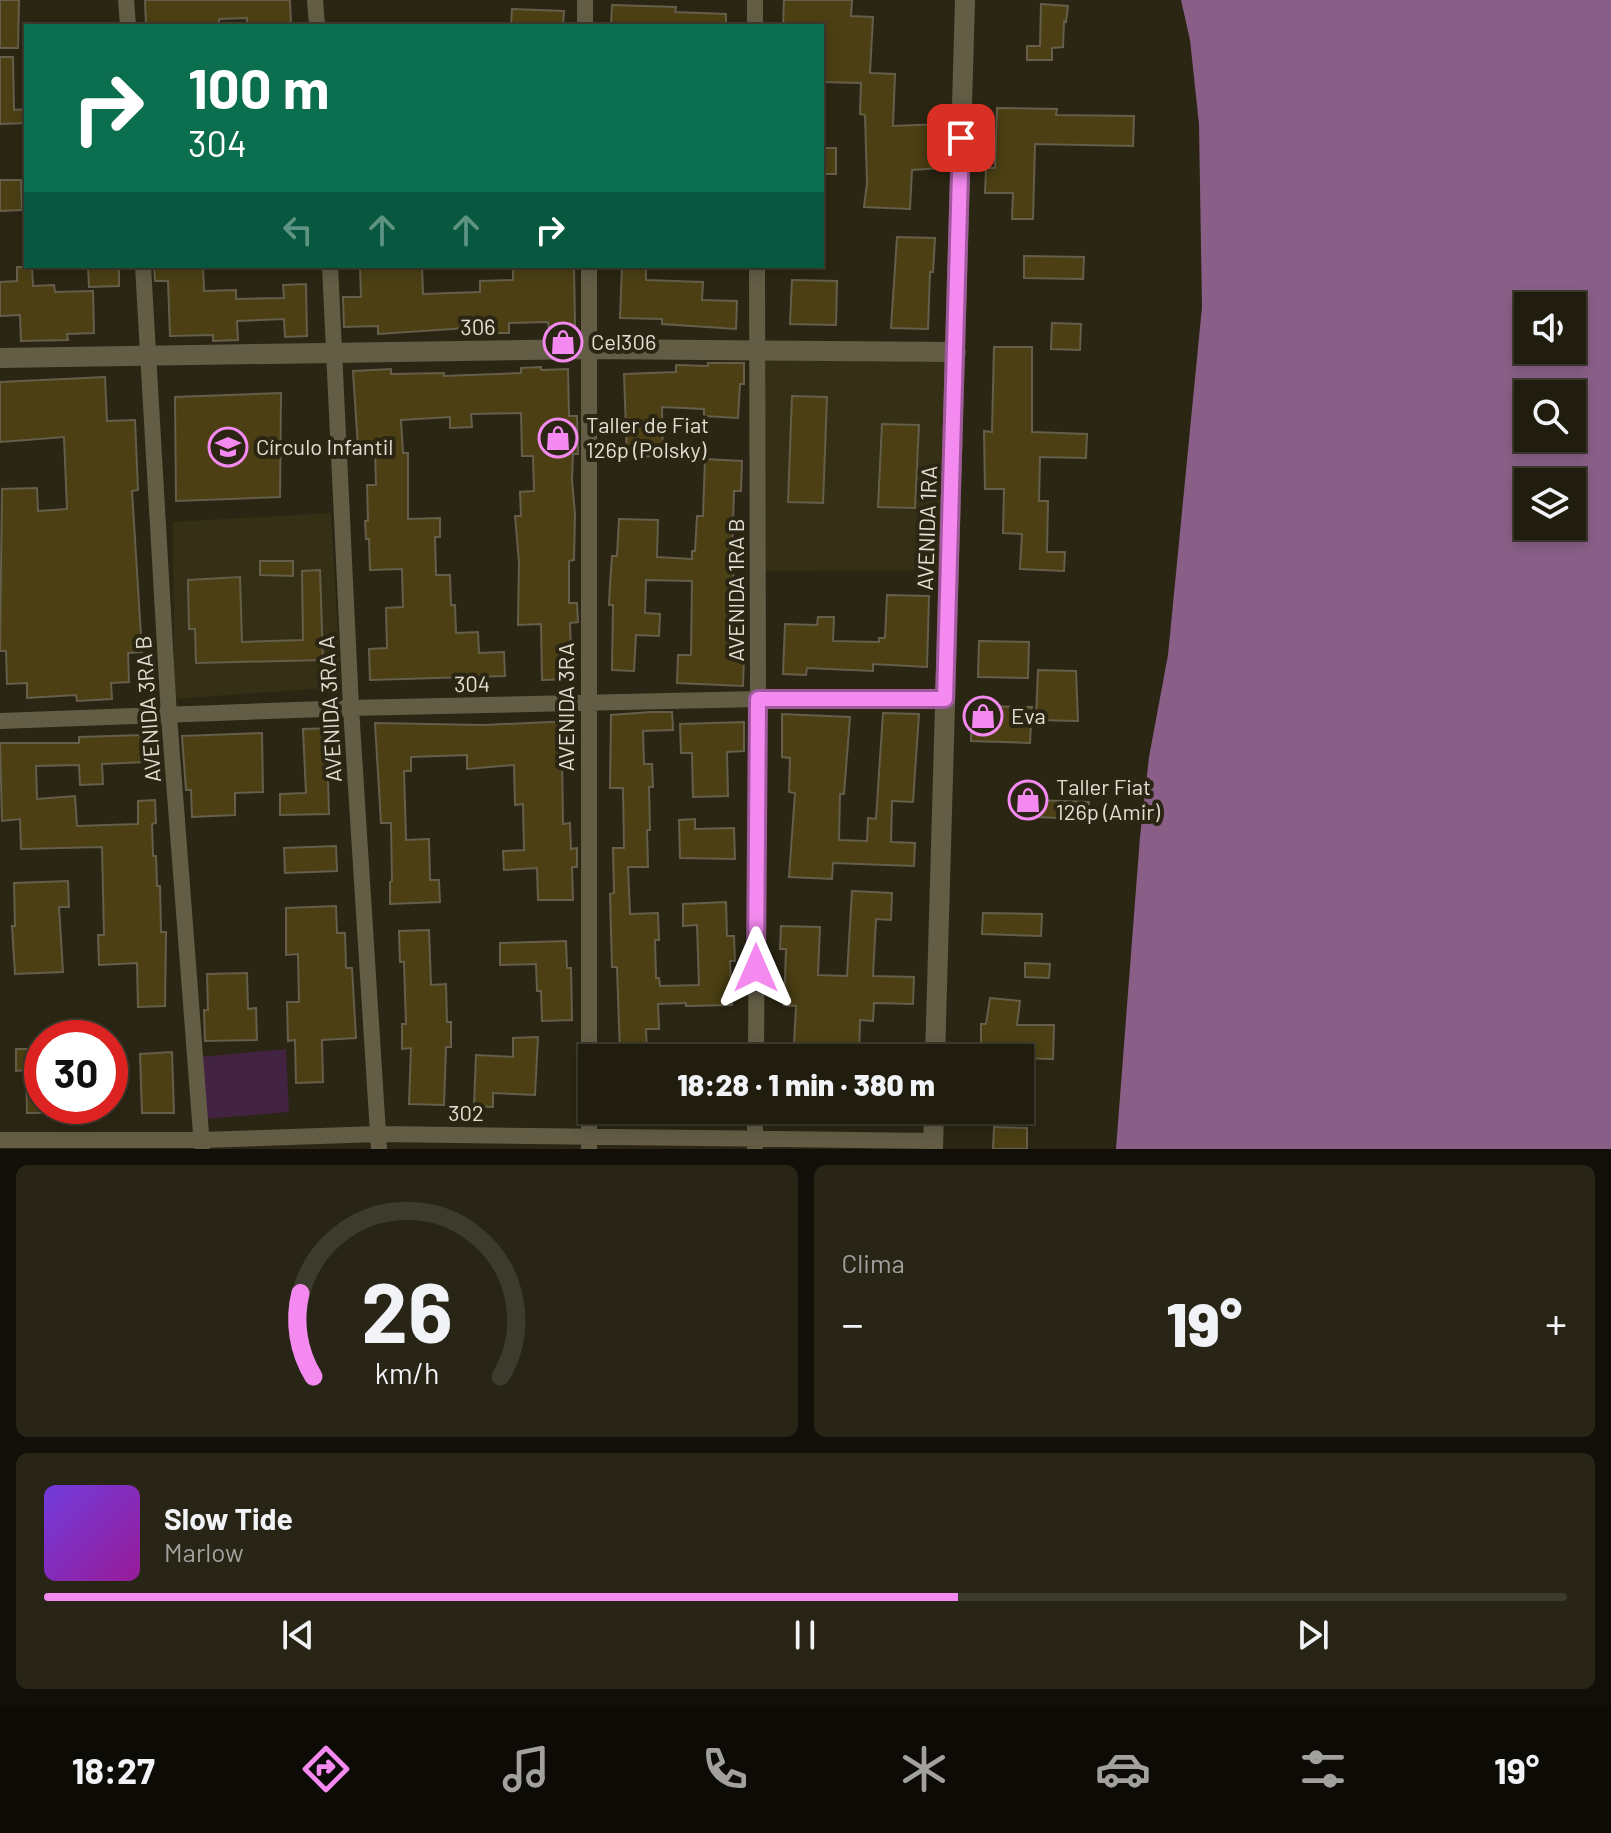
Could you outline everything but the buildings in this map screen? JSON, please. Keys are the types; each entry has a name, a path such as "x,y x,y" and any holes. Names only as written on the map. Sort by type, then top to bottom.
{"street":[{"path":"126,0 128,24"},
{"path":"315,0 317,24"},
{"path":"585,0 585,24"},
{"path":"755,0 755,24"},
{"name":"AVENIDA 1RA","path":"935,1044 965,0"},
{"name":"AVENIDA 3RA B","path":"143,268 169,716 202,1144"},
{"name":"AVENIDA 3RA A","path":"330,268 351,708 378,1142"},
{"name":"AVENIDA 3RA","path":"589,268 589,1142"},
{"name":"AVENIDA 1RA B","path":"756,1044 757,268"},
{"name":"306","path":"0,358 590,349 956,352"},
{"name":"304","path":"0,721 351,708 758,699 945,699"},
{"path":"933,1145 934,1124"},
{"path":"0,1132 1,1149"},
{"name":"302","path":"0,1140 202,1144 589,1142 933,1145"}],"shaded area":[{"path":"1181,0 1611,0 1611,1149 1116,1149 1140,837 1149,757 1168,655 1202,307 1199,124 1190,40"},
{"path":"757,349 956,352 950,570 757,571"},
{"path":"331,513 341,687 174,699 173,522"},
{"path":"286,1049 289,1112 204,1119 200,1057"}],"place":[{"name":"Cel306","path":"563,342"},
{"name":"Taller de Fiat 126p (Polsky)","path":"558,438"},
{"name":"Círculo Infantil","path":"228,447"},
{"name":"Eva","path":"983,716"},
{"name":"Taller Fiat 126p (Amir)","path":"1028,800"}],"route":[{"path":"756,968 758,699 945,699 961,138"}]}
